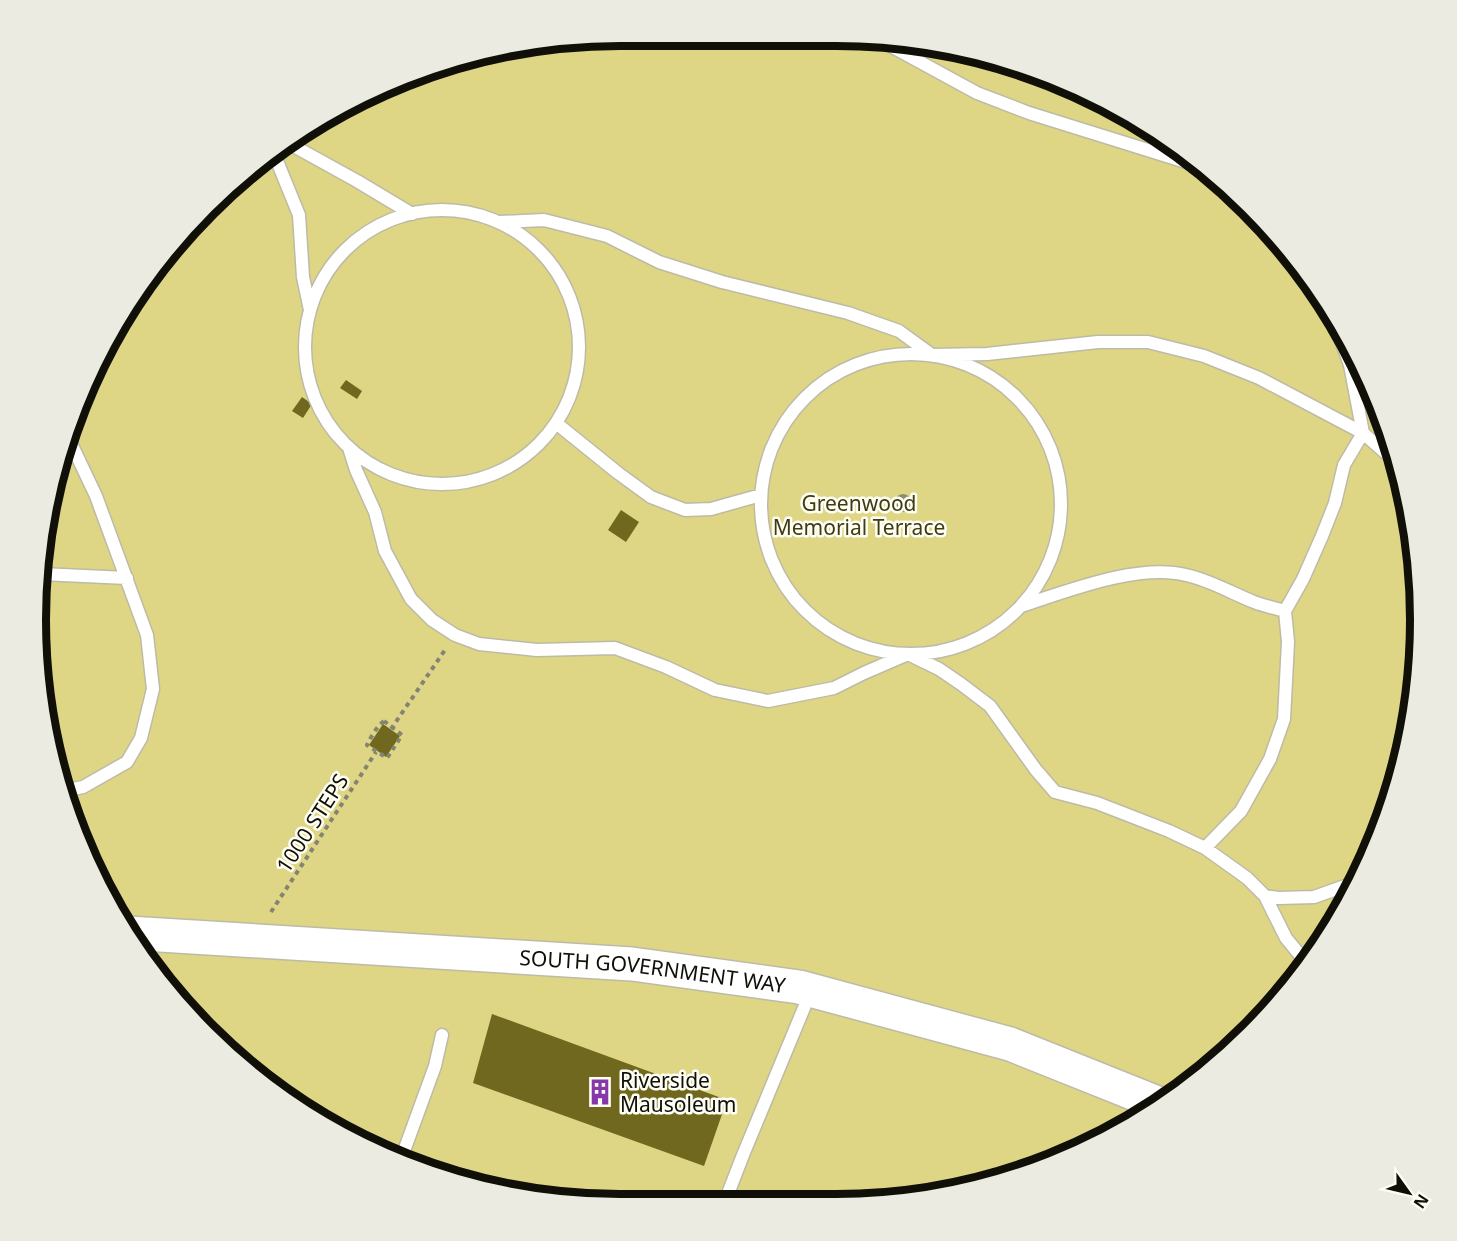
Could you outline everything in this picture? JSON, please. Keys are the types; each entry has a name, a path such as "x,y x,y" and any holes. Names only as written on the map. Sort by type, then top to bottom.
{"main road":[{"name":"SOUTH GOVERNMENT WAY","path":"140,934 632,964 799,987 1010,1044 1151,1100"}],"lane":[{"path":"898,50 976,93 1029,113 1178,160"},
{"path":"296,147 412,214"},
{"path":"277,161 299,215 303,277 310,311"},
{"path":"434,210 467,211 500,222 527,238 550,261 567,289 577,320 580,353 574,385 561,416 542,442 523,458 502,471 479,480 454,484 430,484 406,480 382,471 361,459 342,442 327,423 315,401 308,378 305,353 306,328 311,304 325,274 346,249 372,229 402,215 434,210"},
{"path":"500,222 544,220 607,236 659,262 712,279 848,313 899,331 932,355 967,364 999,381 1027,408 1050,447 1060,482 1060,516 1055,545 1038,583 1021,606 1003,623 972,641 946,650 920,654 865,647 842,638 806,612 780,578 769,554 761,522 761,495 766,463 786,421 806,395 836,374 869,359 899,354 932,355 987,354 1098,342 1148,342 1204,357 1259,378 1363,433 1385,452"},
{"path":"1205,848 1240,811 1270,759 1284,719 1288,642 1285,611 1322,536 1335,503 1344,465 1363,433 1350,365"},
{"path":"556,423 651,497 685,510 711,509 761,495"},
{"path":"72,789 83,787 127,762 141,738 153,689 147,635 96,496 73,448"},
{"path":"349,448 375,512 385,551 411,599 432,620 455,635 479,644 537,650 615,648 666,667 715,690 768,701 834,688 908,654 939,669 990,706 1036,770 1055,792 1096,803 1168,831 1205,848 1247,878 1265,896 1286,938 1301,957"},
{"path":"1021,606 1089,585 1130,575 1160,572 1185,574 1256,603 1285,611"},
{"path":"49,574 127,578"},
{"path":"1265,896 1314,897 1345,886"},
{"path":"728,1194 812,990"},
{"path":"404,1152 435,1066 442,1035"}],"path":[{"path":"392,728 455,635"},
{"path":"382,722 401,733 402,737 387,758 376,752 367,745 382,722"},
{"name":"1000 STEPS","path":"272,911 376,752"}],"green space":[{"name":"Greenwood Memorial Terrace","path":"837,46 911,51 985,66 1056,90 1124,123 1155,143 1215,189 1242,215 1292,271 1314,302 1334,334 1367,401 1391,472 1399,509 1406,546 1411,620 1406,695 1399,732 1391,769 1367,840 1334,908 1314,939 1268,999 1242,1026 1186,1076 1155,1098 1124,1118 1056,1151 985,1175 948,1183 911,1190 837,1194 583,1193 546,1190 509,1183 436,1164 401,1151 333,1118 271,1076 242,1052 189,999 165,970 123,908 90,840 66,769 51,695 46,620 48,583 51,546 66,472 90,401 123,334 165,271 215,215 271,165 333,123 401,90 472,66 546,51 583,48"}],"building":[{"path":"346,380 362,391 357,399 340,388"},
{"path":"302,397 312,404 303,418 292,411"},
{"path":"621,510 639,522 626,542 608,530"},
{"path":"383,724 400,736 386,757 369,745"},
{"name":"Riverside Mausoleum","path":"492,1014 727,1100 704,1166 473,1083"}],"place":[{"name":"Riverside Mausoleum","path":"600,1092"}]}
